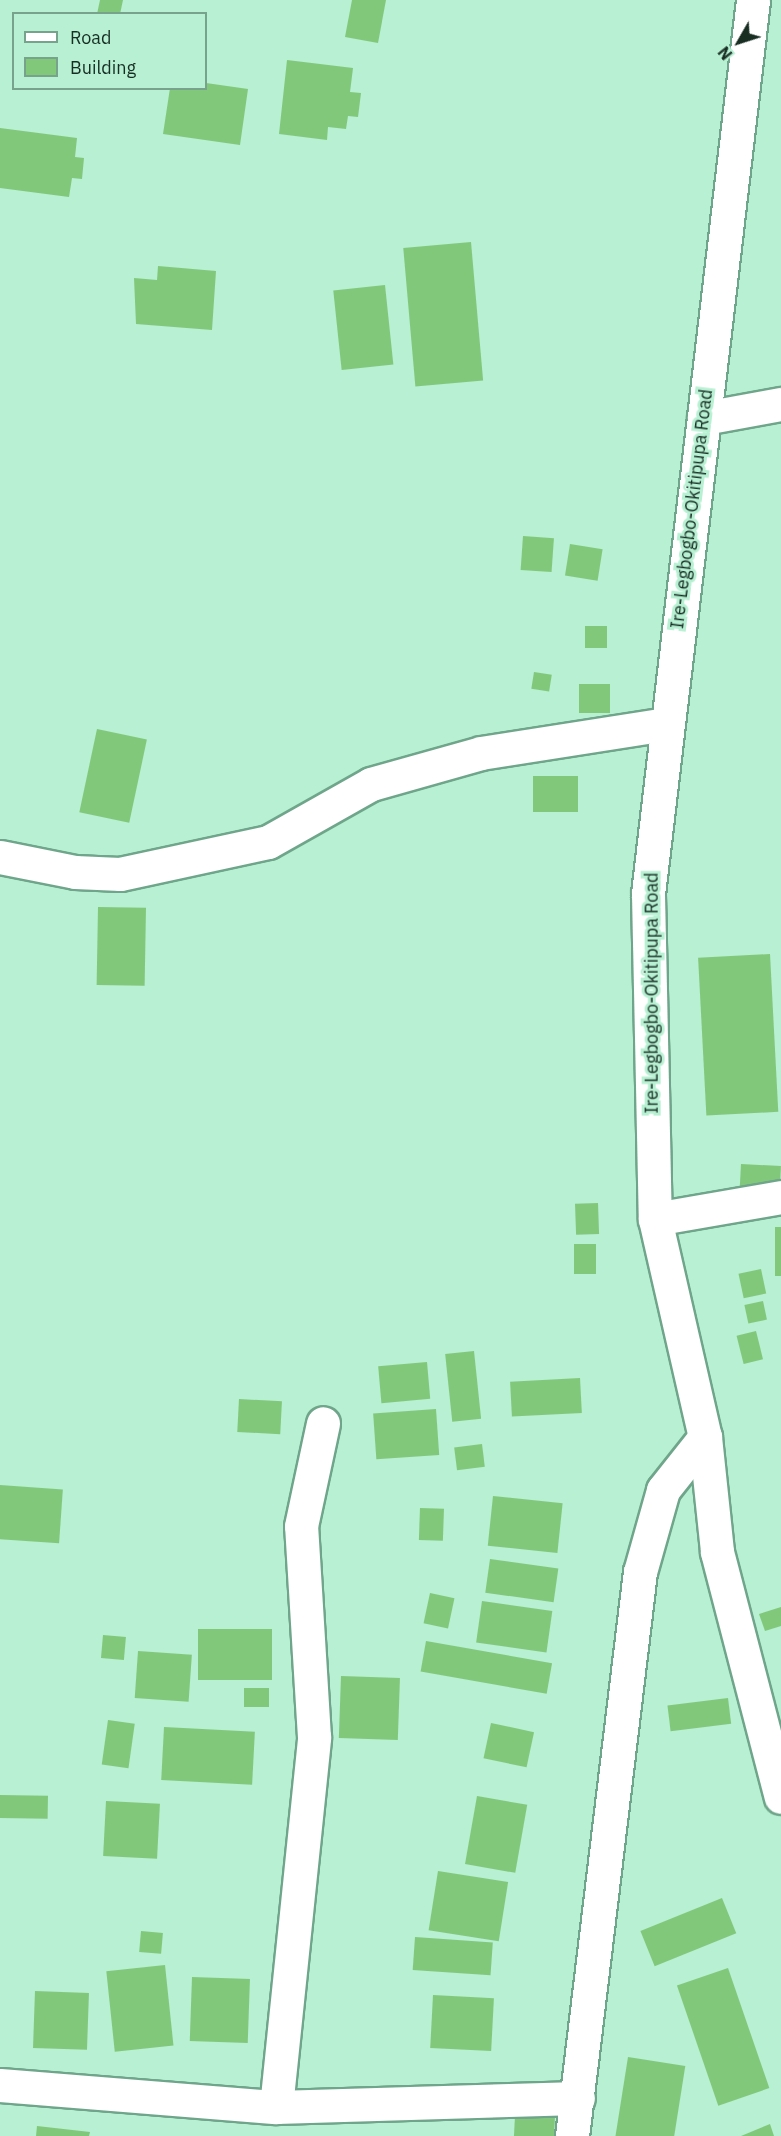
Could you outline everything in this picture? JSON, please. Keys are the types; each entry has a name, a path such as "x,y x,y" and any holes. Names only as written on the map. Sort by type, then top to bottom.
{"street":[{"name":"Ire-Legbogbo-Okitipupa Road","path":"753,0 666,724 648,894 655,1219 705,1437 717,1552 780,1791"},
{"path":"704,418 781,404"},
{"path":"0,857 75,872 120,873 268,842 371,784 481,753 666,724"},
{"path":"655,1219 781,1197"},
{"path":"276,2107 314,1737 301,1526 323,1423"},
{"path":"572,2136 640,1572 663,1490 705,1437"},
{"path":"0,2085 276,2107 578,2098"}],"building":[{"path":"100,0 123,0 120,12 97,12"},
{"path":"352,0 386,0 378,43 345,37"},
{"path":"287,60 353,68 350,92 361,93 358,117 348,116 346,129 328,127 327,140 279,134"},
{"path":"207,83 248,89 240,145 163,134 170,90 207,90"},
{"path":"0,128 77,138 75,157 84,158 82,179 72,178 69,197 0,188"},
{"path":"471,242 483,380 415,386 403,248"},
{"path":"158,266 216,271 212,330 136,324 134,278 157,280"},
{"path":"385,285 393,365 342,370 333,290"},
{"path":"523,536 554,538 552,572 521,570"},
{"path":"570,544 603,549 598,581 565,576"},
{"path":"585,626 607,626 607,648 585,648"},
{"path":"534,672 552,675 549,692 531,689"},
{"path":"579,684 610,684 610,713 579,713"},
{"path":"97,729 147,740 129,823 79,812"},
{"path":"533,776 578,776 578,812 533,812"},
{"path":"98,907 146,908 145,986 97,985"},
{"path":"770,954 778,1112 706,1116 698,958"},
{"path":"741,1164 781,1166 780,1189 740,1187"},
{"path":"598,1203 599,1234 576,1235 575,1204"},
{"path":"775,1227 781,1227 781,1276 775,1276"},
{"path":"574,1244 596,1244 596,1274 574,1274"},
{"path":"761,1269 766,1293 744,1298 739,1274"},
{"path":"763,1301 767,1320 748,1324 744,1305"},
{"path":"756,1331 763,1359 744,1364 737,1336"},
{"path":"474,1351 481,1419 452,1422 445,1354"},
{"path":"427,1362 430,1399 381,1403 378,1366"},
{"path":"580,1378 582,1413 512,1417 510,1382"},
{"path":"239,1399 282,1401 280,1434 237,1432"},
{"path":"436,1409 439,1455 376,1459 373,1413"},
{"path":"482,1444 485,1467 457,1470 454,1447"},
{"path":"0,1485 63,1489 59,1543 0,1539"},
{"path":"493,1496 563,1503 557,1553 488,1546"},
{"path":"420,1508 444,1509 443,1541 419,1540"},
{"path":"490,1559 558,1569 554,1602 485,1593"},
{"path":"430,1593 454,1598 448,1629 424,1623"},
{"path":"482,1601 552,1611 546,1652 476,1643"},
{"path":"781,1607 781,1626 765,1631 759,1614"},
{"path":"198,1629 272,1629 272,1680 198,1680"},
{"path":"103,1635 126,1637 124,1660 101,1658"},
{"path":"426,1641 552,1663 547,1694 421,1672"},
{"path":"138,1651 192,1655 189,1702 135,1698"},
{"path":"341,1676 400,1678 398,1740 339,1738"},
{"path":"244,1688 269,1688 269,1707 244,1707"},
{"path":"728,1698 731,1724 671,1731 667,1705"},
{"path":"108,1720 135,1724 128,1768 102,1765"},
{"path":"491,1723 534,1732 527,1767 484,1758"},
{"path":"164,1727 255,1732 252,1785 161,1780"},
{"path":"0,1795 48,1796 48,1819 0,1818"},
{"path":"477,1796 527,1805 515,1873 465,1864"},
{"path":"106,1801 160,1804 157,1859 103,1856"},
{"path":"438,1871 508,1882 499,1941 429,1930"},
{"path":"722,1898 736,1933 655,1966 640,1931"},
{"path":"141,1931 163,1933 161,1954 139,1952"},
{"path":"415,1937 493,1942 491,1975 413,1970"},
{"path":"165,1965 173,2046 115,2052 106,1971"},
{"path":"728,1968 769,2088 718,2106 677,1986"},
{"path":"192,1977 250,1979 248,2043 190,2041"},
{"path":"35,1991 89,1993 87,2050 33,2048"},
{"path":"433,1995 494,1998 491,2051 430,2048"},
{"path":"628,2057 685,2066 674,2136 615,2136"},
{"path":"515,2116 555,2118 554,2136 514,2136"},
{"path":"770,2124 774,2136 741,2136"},
{"path":"37,2126 90,2132 89,2136 36,2136"}]}
